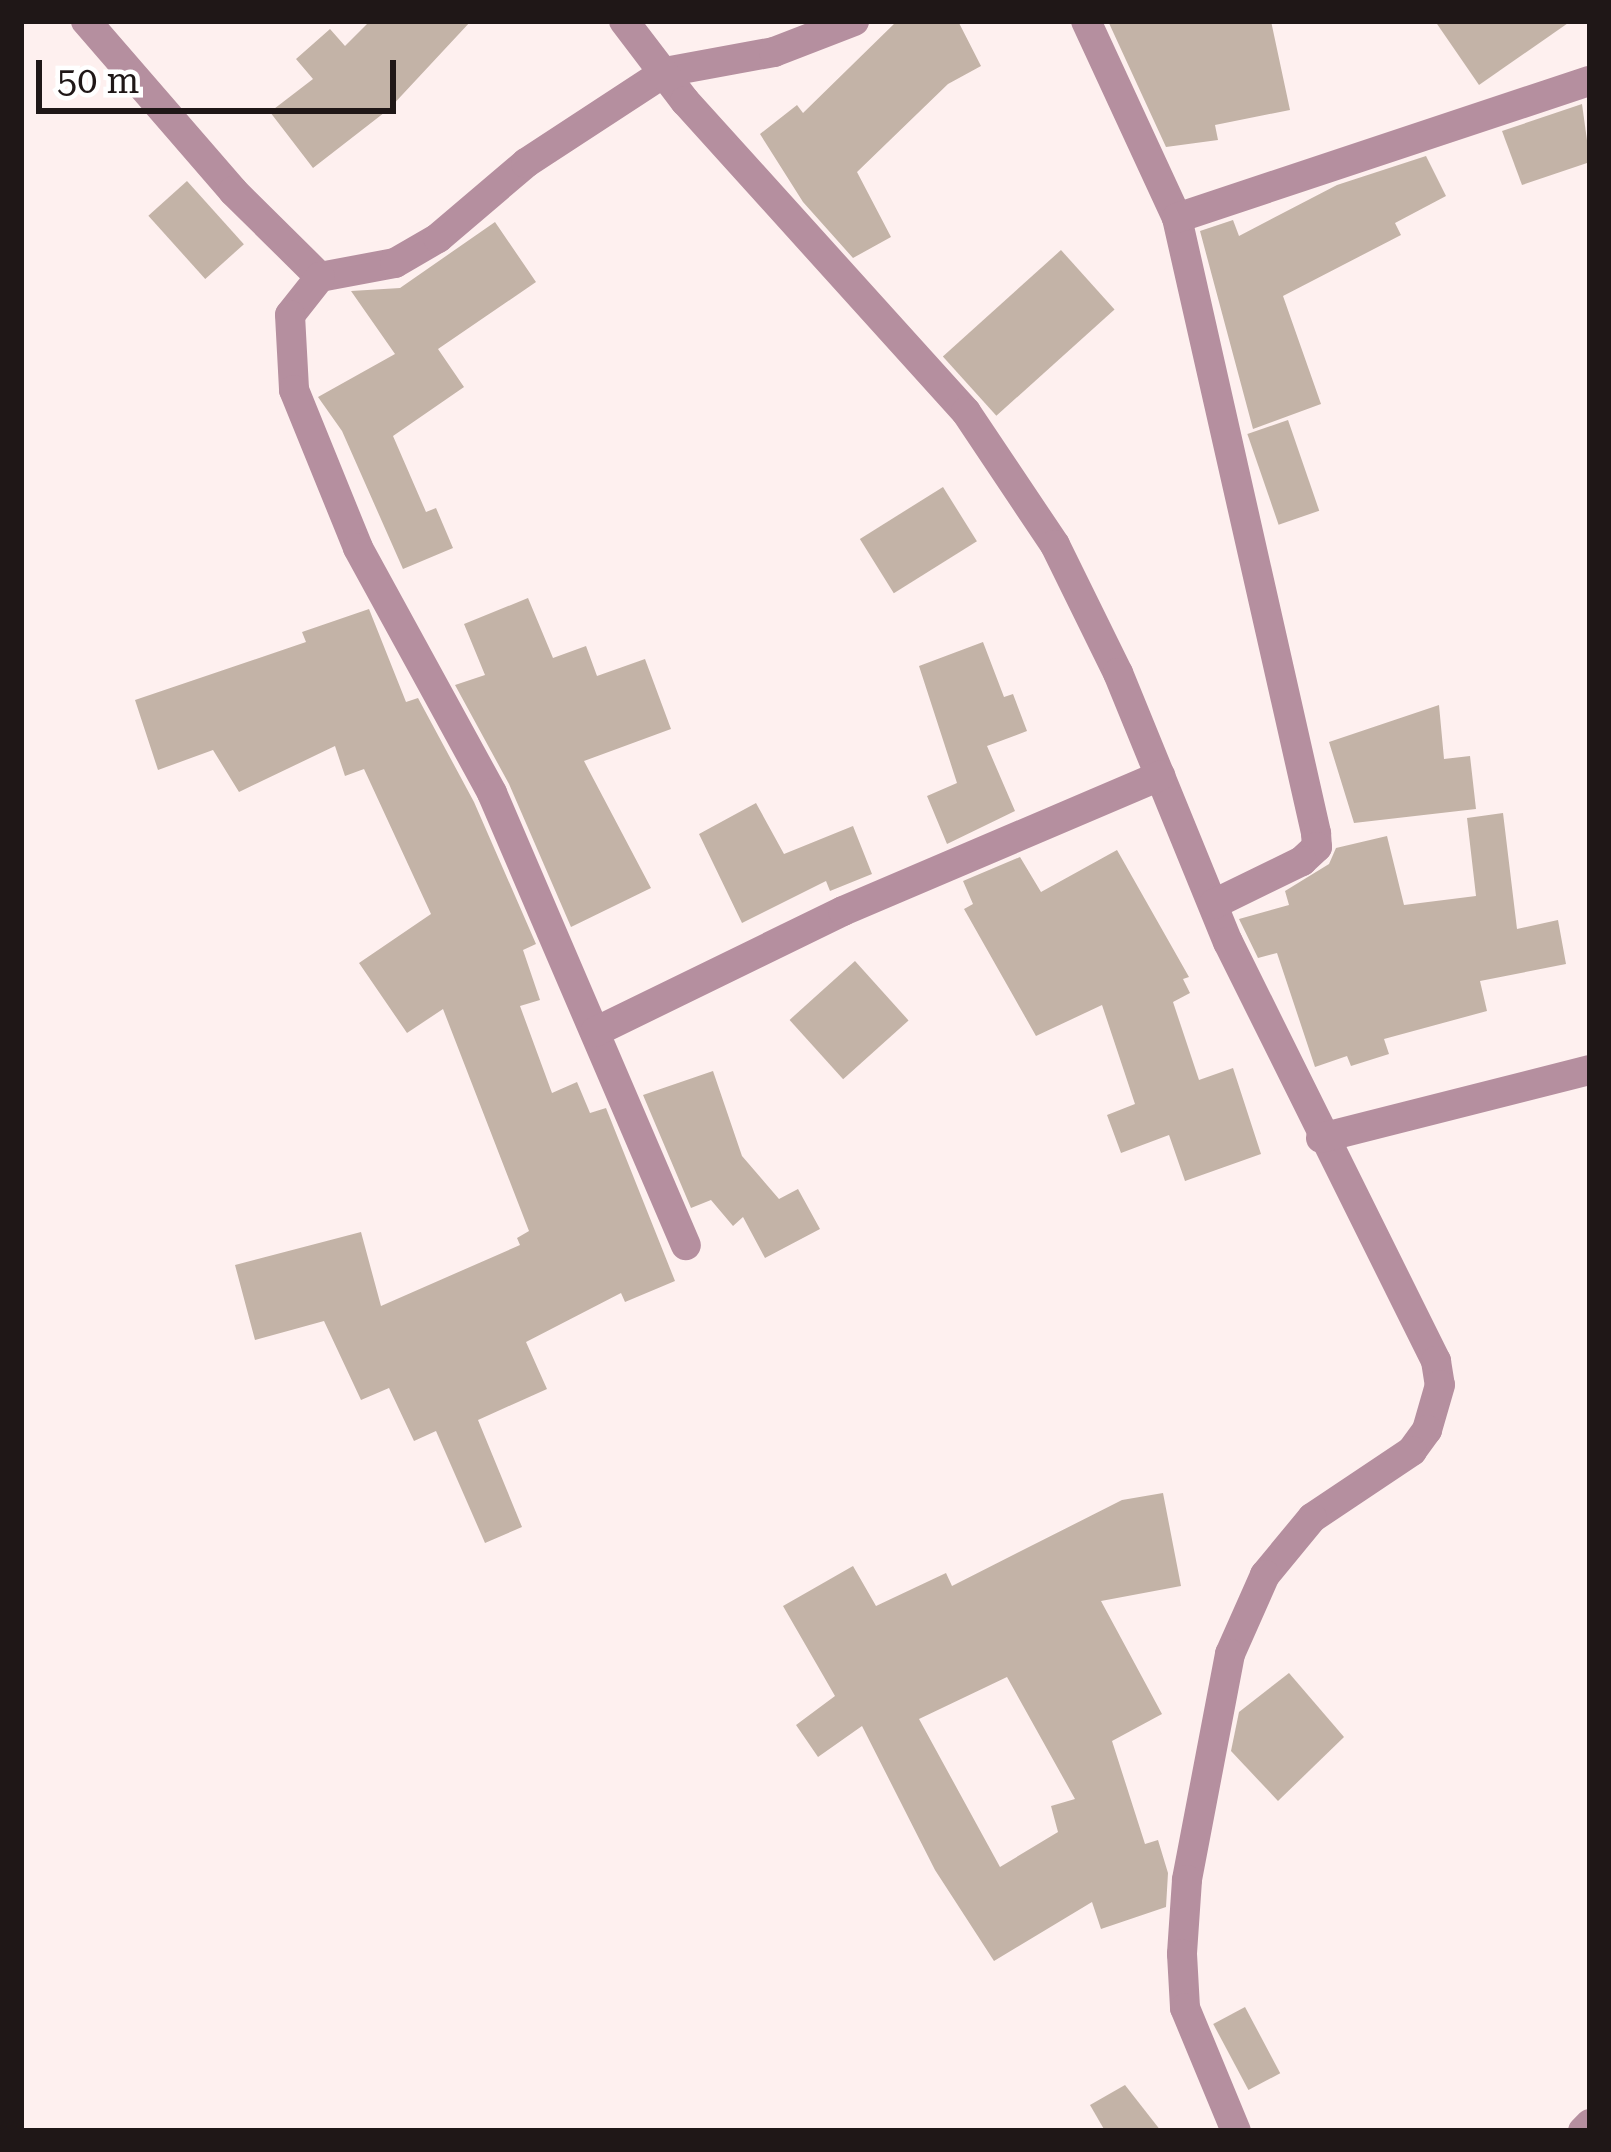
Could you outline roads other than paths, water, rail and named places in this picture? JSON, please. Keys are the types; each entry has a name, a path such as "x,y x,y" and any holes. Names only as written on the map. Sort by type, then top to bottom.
{"street":[{"path":"86,21 233,191 320,277"},
{"path":"624,21 966,412 1055,545 1321,1138 1436,1361 1440,1385 1412,1451 1312,1518 1265,1575 1230,1654 1195,1835 1182,1954 1185,2008 1236,2131"},
{"path":"686,1245 492,793 358,548 294,390 290,315 320,277 395,263 438,238 526,163 665,72 774,52 854,21"},
{"path":"1086,21 1177,218 1316,832 1317,847 1301,861 1214,904"},
{"path":"1177,218 1590,81"},
{"path":"595,1032 843,911 1160,776"},
{"path":"1321,1138 1590,1070"},
{"path":"1583,2131 1590,2124"}]}
